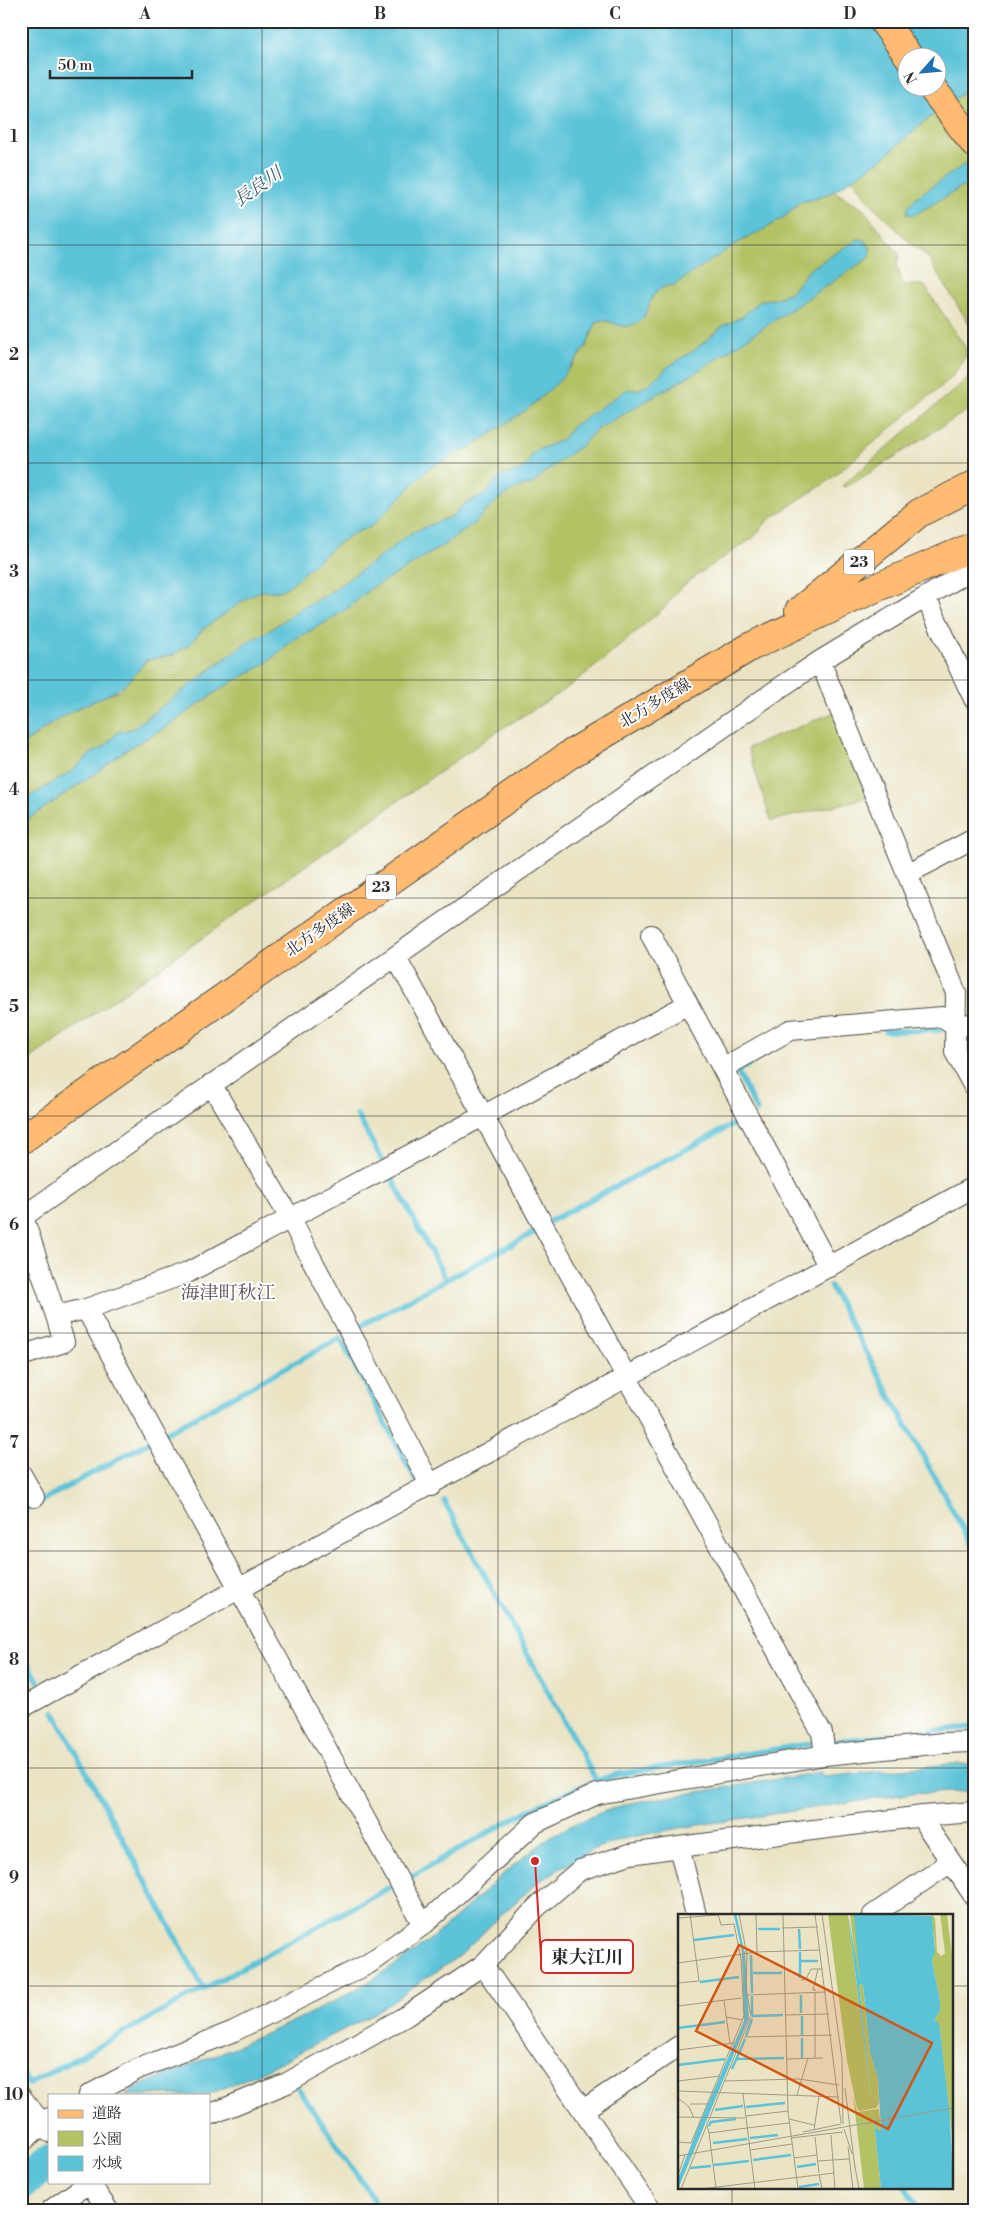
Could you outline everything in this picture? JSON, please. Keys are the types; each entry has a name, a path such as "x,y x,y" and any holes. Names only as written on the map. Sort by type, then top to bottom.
{"main road":[{"path":"883,21 903,48"},
{"path":"940,98 974,143"},
{"name":"23","path":"750,648 833,585 920,513 974,484"},
{"path":"750,648 873,589 974,546"},
{"name":"北方多度線","path":"21,1140 569,754 750,648"}],"street":[{"path":"21,1356 64,1342 22,1217 396,957 673,761 820,661 974,568"},
{"path":"926,598 974,699"},
{"path":"820,661 956,993 965,1025 955,1052 974,1087"},
{"path":"907,874 974,839"},
{"path":"651,934 830,1267"},
{"path":"396,957 624,1377 822,1733 825,1755"},
{"path":"56,1316 86,1309 187,1273 483,1116 688,1004"},
{"path":"723,1068 790,1030 942,1017 965,1025"},
{"path":"211,1084 290,1218 431,1486"},
{"path":"21,1708 431,1486 624,1377 830,1267 974,1187"},
{"path":"86,1309 423,1925"},
{"path":"21,1474 34,1497"},
{"path":"91,2094 138,2069 234,2031 368,1964 423,1925 535,1822 597,1794 825,1755 943,1743 974,1742"},
{"path":"210,2115 286,2083 406,2016 484,1965 538,1906 580,1870 630,1854 924,1816 974,1812"},
{"path":"924,1816 926,1825 974,1896"},
{"path":"679,1847 696,1914"},
{"path":"874,1914 951,1862"},
{"path":"484,1965 651,2210"},
{"path":"583,2110 678,2047"},
{"path":"21,2097 47,2126 21,2143"},
{"path":"51,2210 86,2184"},
{"path":"90,2184 108,2210"}],"green space":[{"path":"974,84 974,158 915,199 907,214 914,215 974,180 974,332 927,256 911,244 868,200 853,178 882,159 924,122"},
{"path":"834,191 863,209 899,254 897,266 903,285 924,285 966,348 966,356 951,378 828,481 768,520 753,538 697,575 678,590 666,606 601,662 560,693 498,731 21,1065 21,824 100,770 124,751 163,729 222,688 265,664 293,640 328,621 352,605 371,588 442,546 473,524 498,500 517,488 533,484 544,473 583,444 596,430 701,369 870,257 870,248 865,240 858,239 810,269 791,292 775,299 761,300 742,317 723,326 695,350 669,366 649,384 574,425 562,440 533,452 528,464 519,472 508,473 493,483 485,495 465,503 454,515 402,539 387,552 323,597 301,608 272,629 246,643 209,670 171,702 159,708 132,729 118,732 105,746 92,753 72,771 21,802 21,746 61,717 87,703 120,690 146,660 173,655 190,644 203,629 249,597 260,591 279,591 289,586 333,547 352,534 372,526 429,468 474,445 570,368 586,347 596,323 602,320 622,326 635,324 642,320 651,299 663,287 674,284 734,245 770,226 788,214 799,202 815,199"},
{"path":"974,373 974,406 855,482 845,487 842,486"},
{"path":"835,712 870,797 771,821 748,748"}],"water":[{"name":"長良川","path":"21,21 974,21 974,84 924,122 882,159 834,191 815,199 799,202 788,214 770,226 734,245 674,285 663,287 656,292 642,319 635,324 622,326 602,320 596,323 586,347 559,381 529,408 474,445 429,468 372,526 352,534 333,547 289,586 279,591 260,591 249,597 203,629 190,644 173,655 146,660 129,681 120,688 81,707 45,728 21,746"},
{"path":"974,158 974,180 914,215 907,214 908,208 915,198"},
{"path":"858,239 865,240 870,248 870,257 701,369 596,430 583,444 544,473 533,484 517,488 498,500 473,524 442,546 371,588 352,605 328,621 293,640 265,664 222,688 163,729 124,751 100,770 21,824 21,802 72,771 92,753 105,746 118,732 132,729 246,643 272,629 301,608 323,597 387,552 402,539 413,532 454,515 465,503 485,495 499,477 523,468 533,452 562,440 574,425 628,389 638,390 649,384 669,366 695,350 723,326 742,317 761,300 775,299 791,292 810,269"},
{"path":"950,1764 974,1764 974,1791 907,1794 679,1828 623,1839 594,1849 539,1881 462,1954 370,2016 257,2074 209,2094 127,2094 142,2085 247,2042 350,1993 414,1952 510,1868 544,1842 574,1824 630,1803 821,1772 822,1777"}],"waterway":[{"path":"885,1031 940,1030"},
{"path":"752,1063 737,1071 757,1111"},
{"path":"357,1115 382,1160"},
{"path":"550,1221 740,1121 743,1125"},
{"path":"392,1171 389,1173 446,1280"},
{"path":"358,1327 537,1231"},
{"path":"830,1286 974,1549"},
{"path":"164,1434 340,1338 415,1479"},
{"path":"21,1512 151,1441"},
{"path":"444,1501 596,1780"},
{"path":"21,1650 38,1681"},
{"path":"54,1712 204,1989"},
{"path":"836,1741 974,1727"},
{"path":"407,1879 510,1820 590,1783 618,1774 815,1743"},
{"path":"21,2072 29,2084 394,1885"},
{"path":"298,2088 381,2210"},
{"path":"21,2183 48,2163"},
{"path":"906,2188 920,2210"}],"place":[{"name":"東大江川","path":"535,1861"}],"district":[{"name":"海津町秋江","path":"228,1293"}]}
